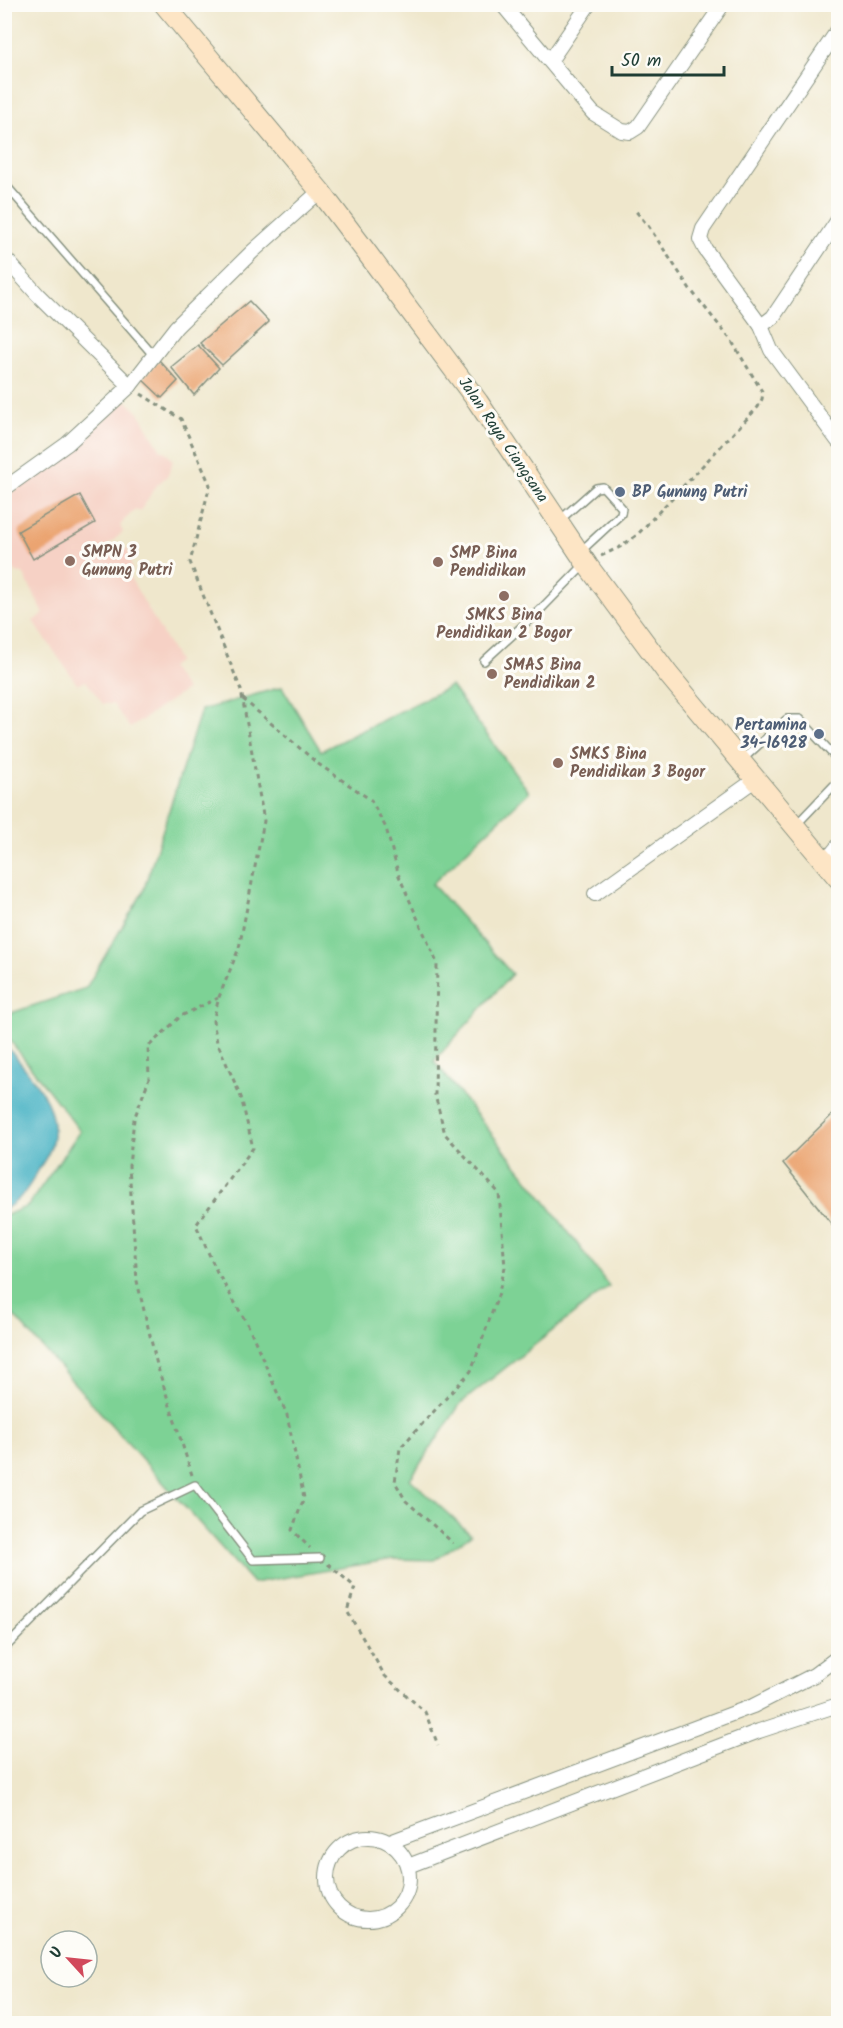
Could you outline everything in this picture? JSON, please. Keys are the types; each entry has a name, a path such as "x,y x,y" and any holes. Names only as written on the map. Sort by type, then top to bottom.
{"main road":[{"name":"Jalan Raya Ciangsana","path":"164,4 320,191 478,402 584,561 668,674 838,878"}],"street":[{"path":"502,4 593,112 622,131 630,132 638,128 723,4"},
{"path":"550,61 589,4"},
{"path":"836,431 771,350 761,326 705,249 700,238 703,229 838,30"},
{"path":"4,489 67,444 130,386 176,327 252,252 320,191"},
{"path":"761,326 773,317 838,220"},
{"path":"4,257 38,295 130,386"},
{"path":"595,894 756,779"},
{"path":"825,862 838,846"},
{"path":"390,1842 753,1706 814,1675 838,1656"},
{"path":"408,1866 759,1731 838,1705"},
{"path":"374,1836 390,1842 401,1852 408,1866 410,1881 406,1897 396,1909 382,1917 367,1920 351,1916 338,1907 330,1895 327,1880 330,1862 340,1847 356,1838 374,1836"}],"lane":[{"path":"4,183 153,355"},
{"path":"484,661 542,608 584,561 621,514 622,508 603,487 596,488 558,521"},
{"path":"740,762 787,719 800,719 838,760"},
{"path":"794,827 838,781 838,777"},
{"path":"4,1649 140,1511 195,1485 253,1560 320,1558"}],"path":[{"path":"584,561 637,535 750,416 762,399 763,393 731,340 690,289 649,227 634,209"},
{"path":"130,386 181,418 210,485 190,562 241,690 264,820 239,948 219,997 213,1021 217,1042 241,1097 253,1148 196,1225 216,1272 249,1327 287,1415 304,1498 292,1530 320,1558 355,1587 347,1611 385,1676 425,1712 438,1745"},
{"path":"242,699 317,763 370,800 386,828 399,876 436,963 435,1095 445,1134 499,1193 505,1267 498,1296 471,1371 400,1448 395,1482 406,1501 453,1543"},
{"path":"195,1485 157,1365 137,1281 129,1166 134,1119 149,1079 148,1047 182,1016 219,997"}],"shaded area":[{"name":"SMPN 3 Gunung Putri","path":"126,400 140,414 161,450 166,452 173,461 168,475 156,486 140,511 136,509 125,519 120,526 123,532 109,544 112,550 128,549 132,570 128,574 178,661 170,667 186,690 130,728 113,704 103,704 86,681 77,684 33,621 44,614 23,573 15,572 5,552 4,499 67,453"}],"green space":[{"path":"451,686 529,792 432,884 512,974 434,1061 609,1286 461,1403 410,1479 471,1535 434,1560 393,1559 253,1583 5,1306 4,1216 28,1206 80,1131 5,1034 5,1015 86,988 143,892 201,710 282,687 321,751"}],"water":[{"path":"5,1044 41,1090 52,1117 53,1131 49,1153 20,1197 5,1209"}],"building":[{"path":"249,301 269,322 222,365 200,343"},
{"path":"198,345 219,368 194,395 171,367"},
{"path":"159,360 178,381 162,398 142,379"},
{"name":"SMPN 3 Gunung Putri","path":"80,495 95,523 33,559 18,531"},
{"path":"838,1109 838,1232 783,1163"}],"place":[{"name":"BP Gunung Putri","path":"620,492"},
{"name":"SMPN 3 Gunung Putri","path":"70,561"},
{"name":"SMP Bina Pendidikan","path":"438,562"},
{"name":"SMKS Bina Pendidikan 2 Bogor","path":"504,596"},
{"name":"SMAS Bina Pendidikan 2","path":"492,674"},
{"name":"Pertamina 34-16928","path":"819,734"},
{"name":"SMKS Bina Pendidikan 3 Bogor","path":"558,763"}]}
